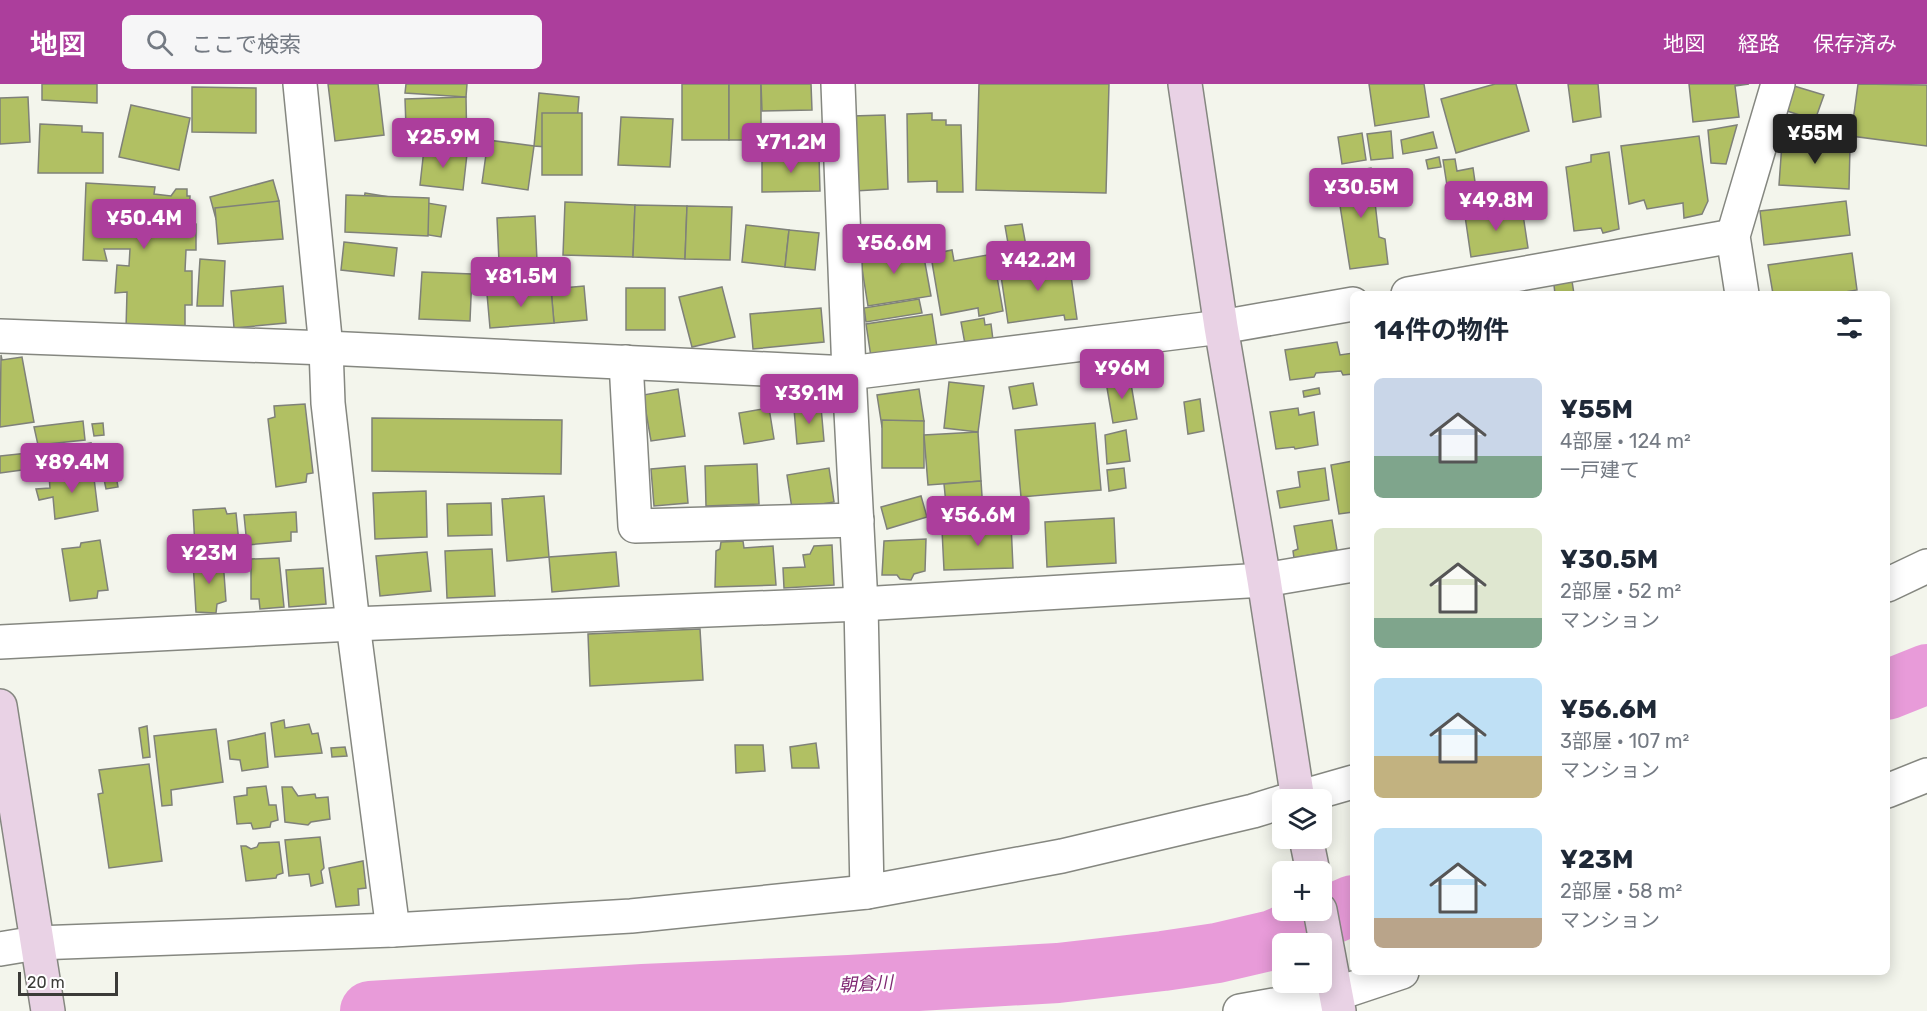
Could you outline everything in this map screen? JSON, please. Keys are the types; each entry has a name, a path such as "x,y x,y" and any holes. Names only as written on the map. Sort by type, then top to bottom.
{"street":[{"path":"300,84 326,348 328,403 353,624 393,930"},
{"path":"838,84 861,604 867,892"},
{"path":"1185,84 1221,327 1264,580 1291,789"},
{"path":"1742,291 1733,236 1778,84"},
{"path":"1425,291 1733,236"},
{"path":"0,336 326,348 849,373 1221,327 1350,305"},
{"path":"626,362 635,525 857,520"},
{"path":"0,642 353,624 861,604 1264,580 1350,566"},
{"path":"1890,584 1927,566"},
{"path":"0,706 48,1011"},
{"path":"1890,790 1927,775"},
{"path":"1328,789 1350,783"},
{"path":"0,949 39,954 632,916 867,892 1062,856 1272,806"},
{"path":"1322,921 1336,994"},
{"path":"1240,1011 1336,994 1393,975"}],"building":[{"path":"42,84 97,84 97,103 42,100"},
{"path":"328,84 378,84 384,135 335,141"},
{"path":"406,84 467,84 466,97 405,93"},
{"path":"682,84 729,84 729,140 682,140"},
{"path":"729,84 761,84 761,140 729,140"},
{"path":"761,84 811,84 812,110 762,111"},
{"path":"979,84 1109,84 1106,193 976,190"},
{"path":"1369,84 1424,84 1429,117 1375,126"},
{"path":"1495,84 1516,84 1529,131 1456,153 1441,99"},
{"path":"1568,84 1598,84 1601,117 1573,122"},
{"path":"1689,84 1749,84 1735,86 1739,117 1693,122"},
{"path":"1858,84 1927,85 1927,146 1851,136"},
{"path":"1794,86 1824,95 1815,120 1784,110"},
{"path":"192,87 256,88 256,133 192,132"},
{"path":"539,93 579,97 575,149 534,146"},
{"path":"28,97 30,142 0,144 0,98"},
{"path":"466,97 467,154 407,156 405,99"},
{"path":"131,105 190,118 179,170 119,157"},
{"path":"542,113 582,113 582,175 542,175"},
{"path":"932,113 932,120 946,120 946,125 961,125 963,192 937,192 937,181 908,182 907,114"},
{"path":"885,115 888,189 855,191 852,116"},
{"path":"621,117 673,119 670,167 618,165"},
{"path":"40,124 82,126 82,132 103,133 103,173 38,173"},
{"path":"1737,125 1726,164 1711,163 1708,130"},
{"path":"1391,131 1393,158 1371,160 1367,134"},
{"path":"1433,132 1437,148 1403,154 1401,140"},
{"path":"1362,133 1366,160 1342,164 1338,137"},
{"path":"1699,136 1708,201 1702,214 1684,218 1683,203 1647,209 1644,200 1629,204 1621,146"},
{"path":"1826,137 1828,144 1850,147 1849,189 1779,185 1782,143 1806,144 1808,138"},
{"path":"488,140 534,146 528,190 482,183"},
{"path":"424,149 467,154 463,190 420,185"},
{"path":"1609,152 1619,229 1603,233 1601,228 1574,231 1566,167 1591,162 1591,155"},
{"path":"819,156 820,191 762,192 762,157"},
{"path":"1439,157 1441,167 1428,169 1426,160"},
{"path":"1455,159 1457,171 1473,168 1478,203 1472,208 1451,211 1443,160"},
{"path":"1371,168 1379,237 1385,239 1388,264 1350,269 1335,174"},
{"path":"273,180 279,201 216,219 210,197"},
{"path":"86,183 155,187 154,194 171,196 176,189 187,189 187,196 190,196 189,221 196,224 196,250 186,250 185,271 192,271 192,305 185,305 185,330 126,329 127,292 115,293 117,265 129,266 130,249 104,249 107,261 83,260"},
{"path":"365,193 446,206 441,237 360,224"},
{"path":"346,195 429,198 428,236 345,232"},
{"path":"279,201 283,239 218,244 215,208"},
{"path":"1846,201 1850,235 1764,245 1760,211"},
{"path":"565,202 635,205 633,257 563,255"},
{"path":"635,205 687,206 685,259 633,257"},
{"path":"687,206 732,207 730,260 685,259"},
{"path":"1522,208 1528,248 1471,257 1465,216"},
{"path":"535,216 537,261 499,262 497,218"},
{"path":"1022,224 1026,246 1009,249 1005,226"},
{"path":"746,225 789,230 785,267 742,262"},
{"path":"789,230 819,233 815,270 785,267"},
{"path":"939,231 942,252 952,250 954,261 993,254 1003,311 979,316 978,308 941,315 927,233"},
{"path":"344,242 397,248 394,276 341,270"},
{"path":"902,243 904,255 923,252 931,296 868,306 859,250"},
{"path":"1852,253 1857,290 1772,291 1768,265"},
{"path":"200,259 225,261 223,306 197,306"},
{"path":"1062,259 1064,270 1070,269 1077,319 1065,320 1064,315 1008,323 1000,269"},
{"path":"422,272 472,274 470,321 419,319"},
{"path":"1572,281 1574,291 1555,291 1554,285"},
{"path":"283,286 286,323 234,328 231,291"},
{"path":"584,286 587,320 554,323 551,289"},
{"path":"722,287 735,337 692,347 679,297"},
{"path":"626,288 665,288 665,330 626,330"},
{"path":"551,289 554,323 490,328 487,294"},
{"path":"919,299 922,313 866,322 864,308"},
{"path":"821,308 824,342 753,349 750,314"},
{"path":"932,314 937,347 871,357 866,324"},
{"path":"984,318 985,325 991,324 993,340 965,344 961,322"},
{"path":"1337,342 1340,355 1350,353 1350,374 1343,375 1341,371 1316,373 1314,377 1290,380 1285,350"},
{"path":"1,355 2,360 22,357 34,422 0,427"},
{"path":"1130,378 1137,419 1113,423 1106,382"},
{"path":"949,382 984,386 978,432 944,428"},
{"path":"1033,383 1037,405 1013,409 1009,387"},
{"path":"1319,388 1320,394 1304,397 1303,391"},
{"path":"678,389 685,436 651,441 643,395"},
{"path":"919,389 924,421 882,427 877,395"},
{"path":"1200,399 1204,431 1188,434 1184,402"},
{"path":"305,404 313,473 307,474 306,482 276,487 268,419 275,417 274,406"},
{"path":"821,407 824,441 797,444 794,409"},
{"path":"769,408 774,439 744,444 739,413"},
{"path":"1298,408 1299,415 1314,412 1318,445 1295,449 1294,447 1276,449 1270,412"},
{"path":"372,418 562,420 561,474 372,471"},
{"path":"882,420 924,421 924,468 882,468"},
{"path":"83,421 85,440 38,445 34,427"},
{"path":"103,423 104,435 94,436 92,424"},
{"path":"1095,423 1101,490 1021,497 1015,430"},
{"path":"1126,430 1130,461 1107,464 1105,435"},
{"path":"978,432 981,481 928,485 924,435"},
{"path":"91,443 92,463 66,466 61,448"},
{"path":"56,450 59,465 0,473 0,456"},
{"path":"113,459 118,487 106,489 100,460"},
{"path":"1350,462 1350,512 1339,514 1331,465"},
{"path":"757,464 759,504 706,506 705,466"},
{"path":"685,466 688,503 654,506 651,469"},
{"path":"829,468 834,502 792,509 787,475"},
{"path":"1124,468 1126,488 1109,491 1107,470"},
{"path":"1325,468 1329,500 1280,508 1277,491 1300,487 1298,472"},
{"path":"93,470 98,511 55,519 53,497 39,500 36,489 50,488 49,476"},
{"path":"981,481 983,511 947,514 944,484"},
{"path":"426,491 427,537 375,539 373,493"},
{"path":"544,496 549,557 507,561 502,499"},
{"path":"921,496 927,517 887,529 881,507"},
{"path":"491,503 492,535 448,536 447,504"},
{"path":"225,508 227,514 236,513 239,543 195,547 193,510"},
{"path":"296,512 297,532 291,532 291,541 247,545 244,515"},
{"path":"1114,518 1116,563 1047,567 1045,522"},
{"path":"1332,520 1337,550 1294,558 1293,551 1298,549 1294,526"},
{"path":"1011,523 1013,568 944,570 942,530 951,529 952,524"},
{"path":"926,539 925,571 914,574 911,580 900,579 897,575 882,575 884,541"},
{"path":"100,540 108,590 98,591 97,598 70,601 62,549 80,547 81,543"},
{"path":"743,541 744,548 773,546 776,585 715,587 716,551 720,549 721,542"},
{"path":"832,545 834,585 784,588 783,568 805,567 803,555 810,554 814,546"},
{"path":"492,549 495,596 447,598 445,551"},
{"path":"427,552 431,591 380,596 376,556"},
{"path":"616,552 619,586 552,592 549,557"},
{"path":"279,558 284,607 260,609 259,599 251,599 251,559"},
{"path":"223,560 226,601 217,604 216,613 196,612 193,562"},
{"path":"323,568 326,604 289,607 286,570"},
{"path":"700,629 703,680 590,686 588,634"},
{"path":"284,720 285,728 309,724 312,734 318,733 322,753 275,757 271,723"},
{"path":"147,726 150,757 143,758 139,728"},
{"path":"216,729 223,782 171,790 172,805 162,806 154,736"},
{"path":"265,733 268,767 242,771 240,760 230,759 228,741"},
{"path":"816,743 819,768 792,768 790,747"},
{"path":"735,745 763,745 765,771 736,773"},
{"path":"345,747 347,756 332,757 331,748"},
{"path":"149,764 162,861 109,868 98,794 103,793 99,770"},
{"path":"266,786 269,805 276,805 278,820 271,822 270,827 253,829 251,823 237,824 234,797 247,795 247,788"},
{"path":"282,787 292,787 298,796 315,794 316,798 328,797 330,819 311,822 308,825 285,822"},
{"path":"320,837 324,868 321,871 323,883 311,886 309,874 289,876 285,840"},
{"path":"279,842 283,873 277,875 276,878 246,881 241,846 251,849 257,847 259,843"},
{"path":"363,861 366,888 358,889 359,905 336,907 329,868"}],"waterway":[{"name":"朝倉川","path":"1890,689 1927,674"},
{"name":"朝倉川","path":"370,1011 643,994 1058,973 1217,953 1273,940 1350,906"}]}
